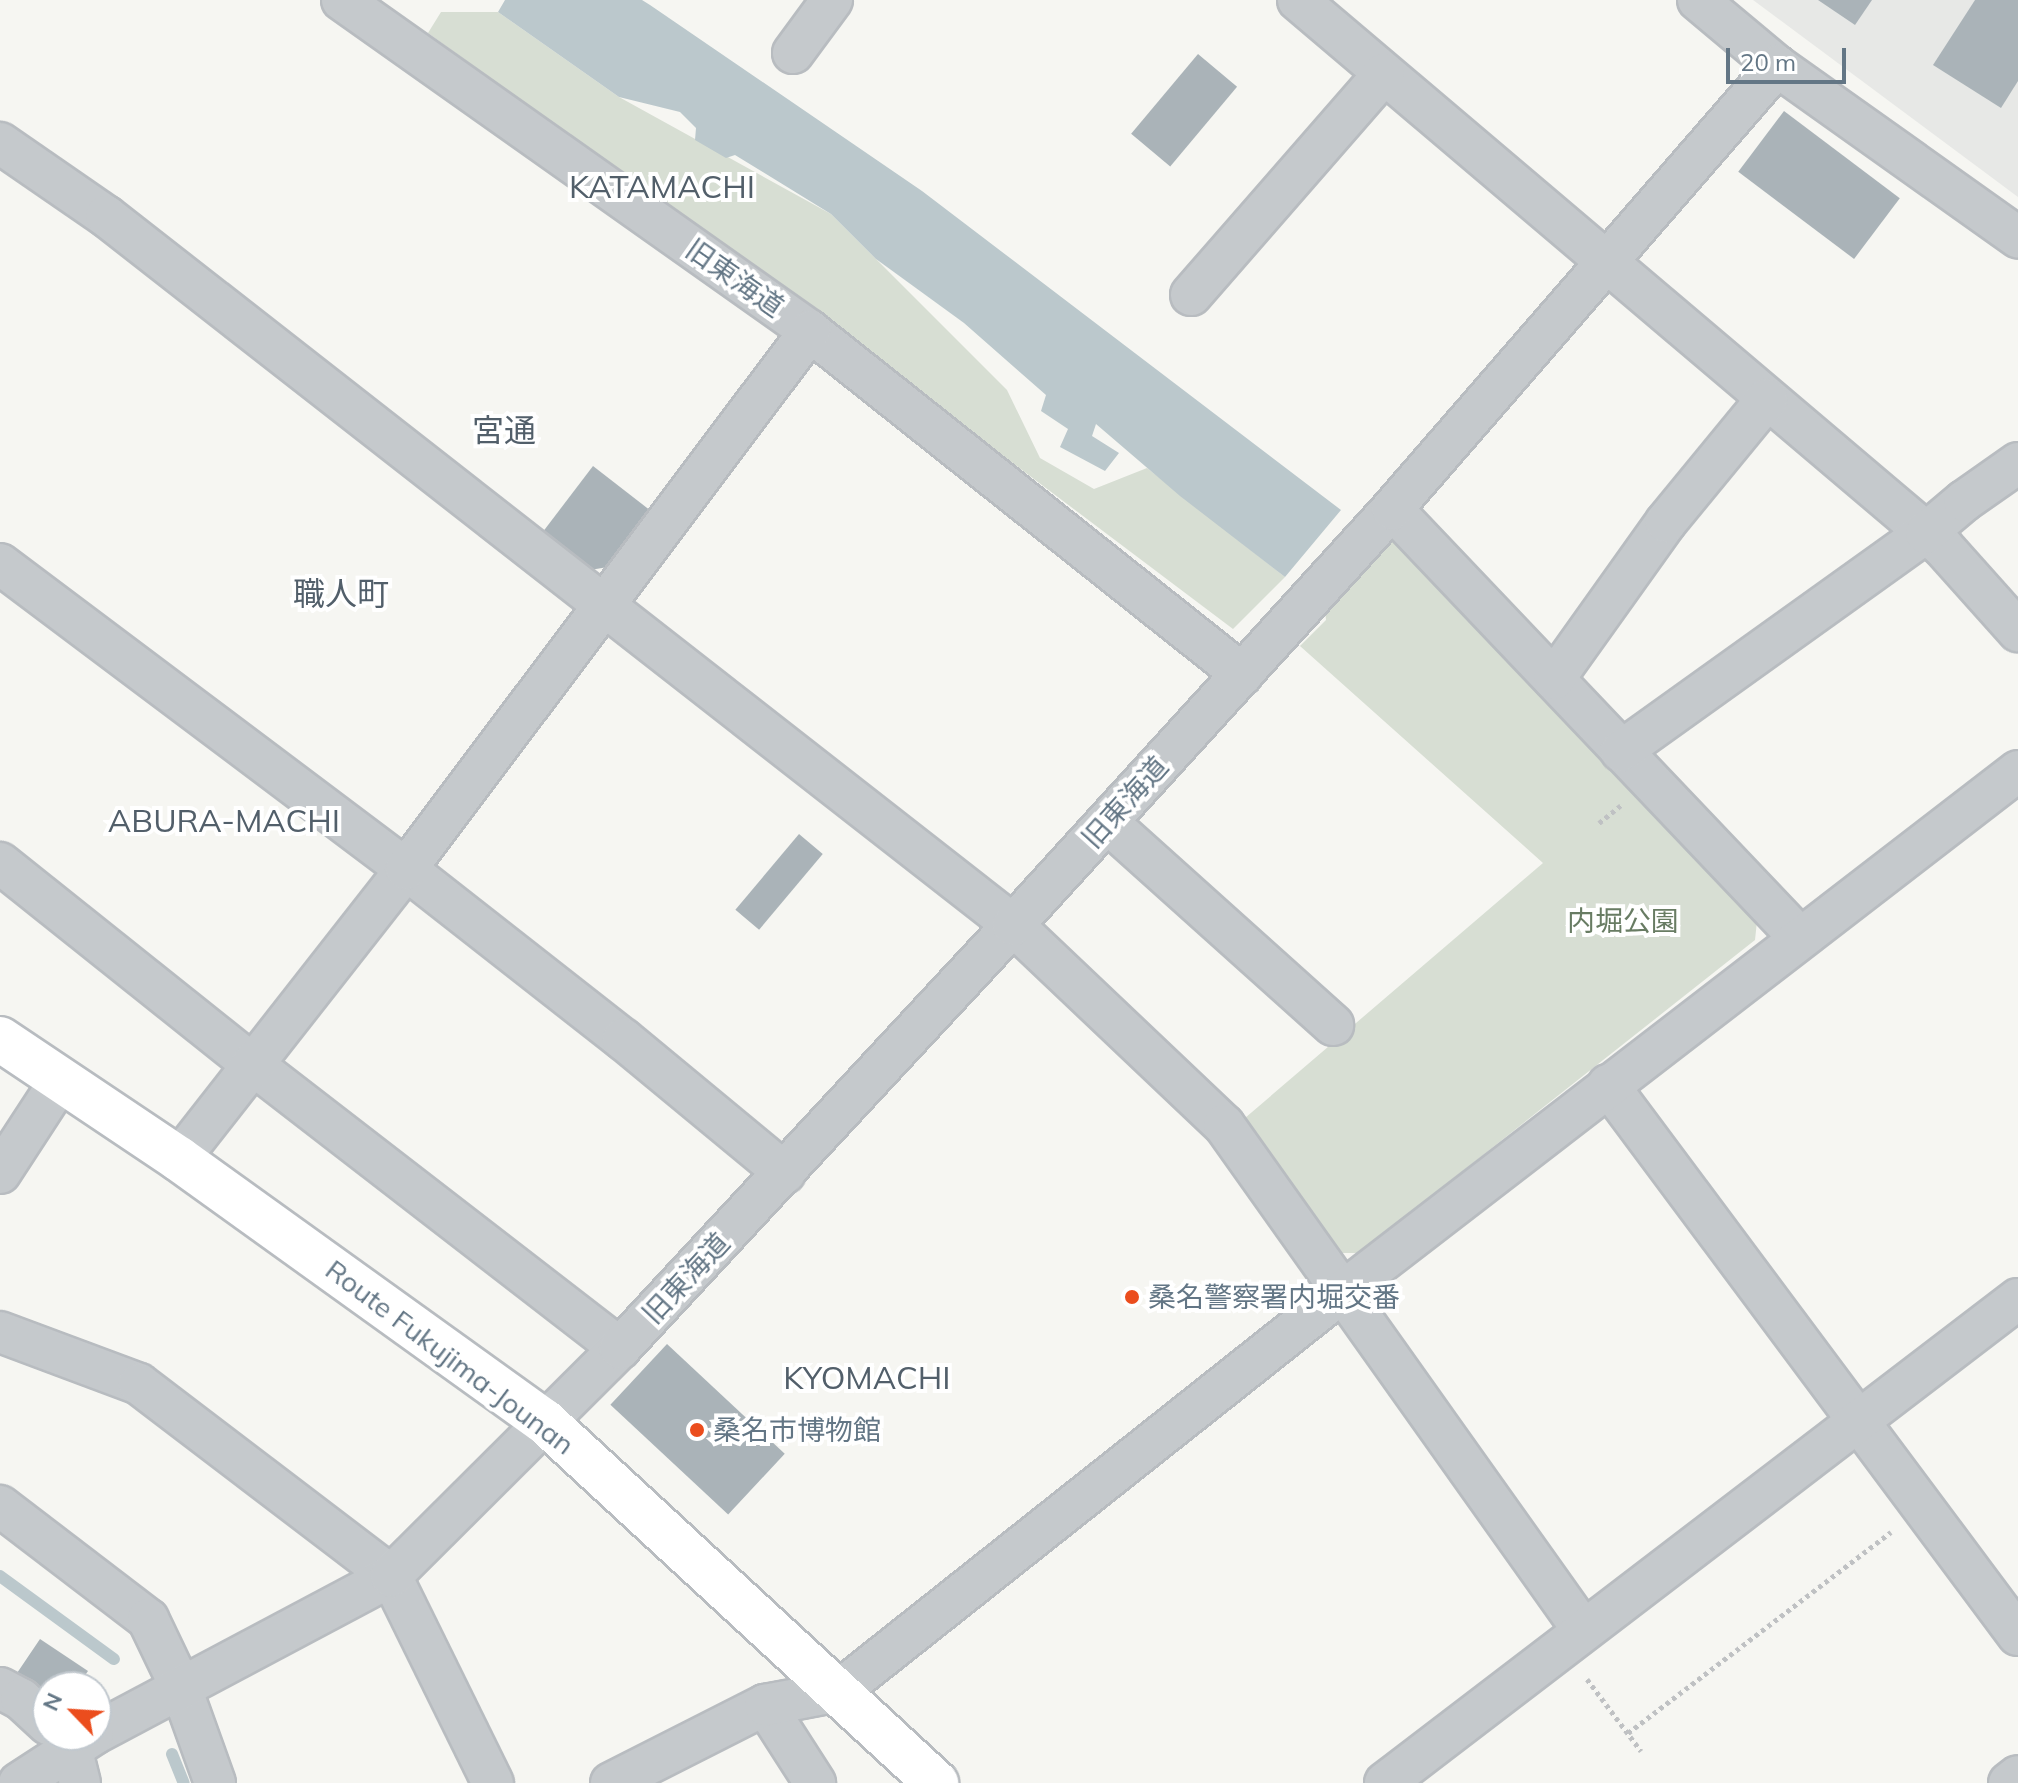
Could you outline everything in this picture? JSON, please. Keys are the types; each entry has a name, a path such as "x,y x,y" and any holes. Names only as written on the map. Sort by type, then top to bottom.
{"main road":[{"name":"Route Fukujima-Jounan","path":"0,1039 179,1159 544,1421 936,1783"}],"street":[{"name":"旧東海道","path":"112,1724 391,1576 620,1348 785,1173 1242,674 810,331 342,0"},
{"path":"793,53 832,0"},
{"path":"1298,0 1943,547 2018,631"},
{"path":"1698,0 1777,66 2018,237"},
{"path":"1242,674 1392,509 1777,66"},
{"path":"1191,295 1384,74"},
{"path":"4,155 106,216 1013,925 1224,1125 1341,1293 1572,1638"},
{"path":"179,1159 406,869 810,331"},
{"path":"1554,679 1666,522 1767,399"},
{"path":"1621,751 1926,533 1964,501 2018,463"},
{"path":"1392,509 1800,938"},
{"path":"0,564 406,869 623,1039 785,1173"},
{"path":"611,1783 765,1705 839,1691 1341,1293 2018,771"},
{"path":"1107,822 1333,1025"},
{"path":"0,863 252,1064 620,1348"},
{"path":"0,1173 60,1081"},
{"path":"1608,1085 2018,1635"},
{"path":"1385,1783 2018,1299"},
{"path":"0,1332 139,1384 391,1576 493,1783"},
{"path":"0,1506 148,1619 181,1688 215,1783"},
{"path":"0,1688 32,1708"},
{"path":"765,1705 815,1783"},
{"name":"旧東海道","path":"19,1783 64,1751"},
{"path":"2009,1783 2018,1776"}],"path":[{"path":"1628,1733 1922,1508"},
{"path":"1572,1638 1641,1751"}],"shaded area":[{"path":"505,0 642,0 922,191 1341,510 1285,577 1180,496 1096,424 1092,436 1119,453 1105,471 1060,447 1068,429 1041,411 1046,395 964,323 876,259 831,214 735,155 726,158 695,140 696,128 680,112 619,97 498,12"},
{"path":"1753,0 2018,0 2018,197"}],"green space":[{"path":"441,12 498,12 619,97 831,214 1007,390 1040,458 1094,489 1147,468 1285,577 1233,629 819,317 428,33"},
{"name":"内堀公園","path":"1392,535 1757,921 1755,940 1359,1253 1342,1253 1245,1118 1543,863 1300,646 1326,620 1325,610"}],"building":[{"path":"1818,0 1872,0 1855,25"},
{"path":"1975,0 2018,0 2018,81 2001,108 1933,65"},
{"path":"1198,54 1237,87 1170,166 1131,134"},
{"path":"1784,111 1900,198 1854,259 1738,172"},
{"path":"593,466 651,511 608,567 590,570 542,533"},
{"path":"799,834 823,854 759,930 735,910"},
{"name":"桑名市博物館","path":"667,1344 785,1454 728,1515 610,1405"},
{"path":"40,1639 88,1671 32,1671 32,1691 13,1679"}],"waterway":[{"path":"0,1576 114,1659"},
{"path":"172,1754 184,1783"}],"place":[{"name":"桑名警察署内堀交番","path":"1132,1297"},
{"name":"桑名市博物館","path":"697,1430"}],"district":[{"name":"KATAMACHI","path":"662,186"},
{"name":"宮通","path":"504,430"},
{"name":"職人町","path":"341,593"},
{"name":"ABURA-MACHI","path":"224,820"},
{"name":"KYOMACHI","path":"867,1377"}]}
